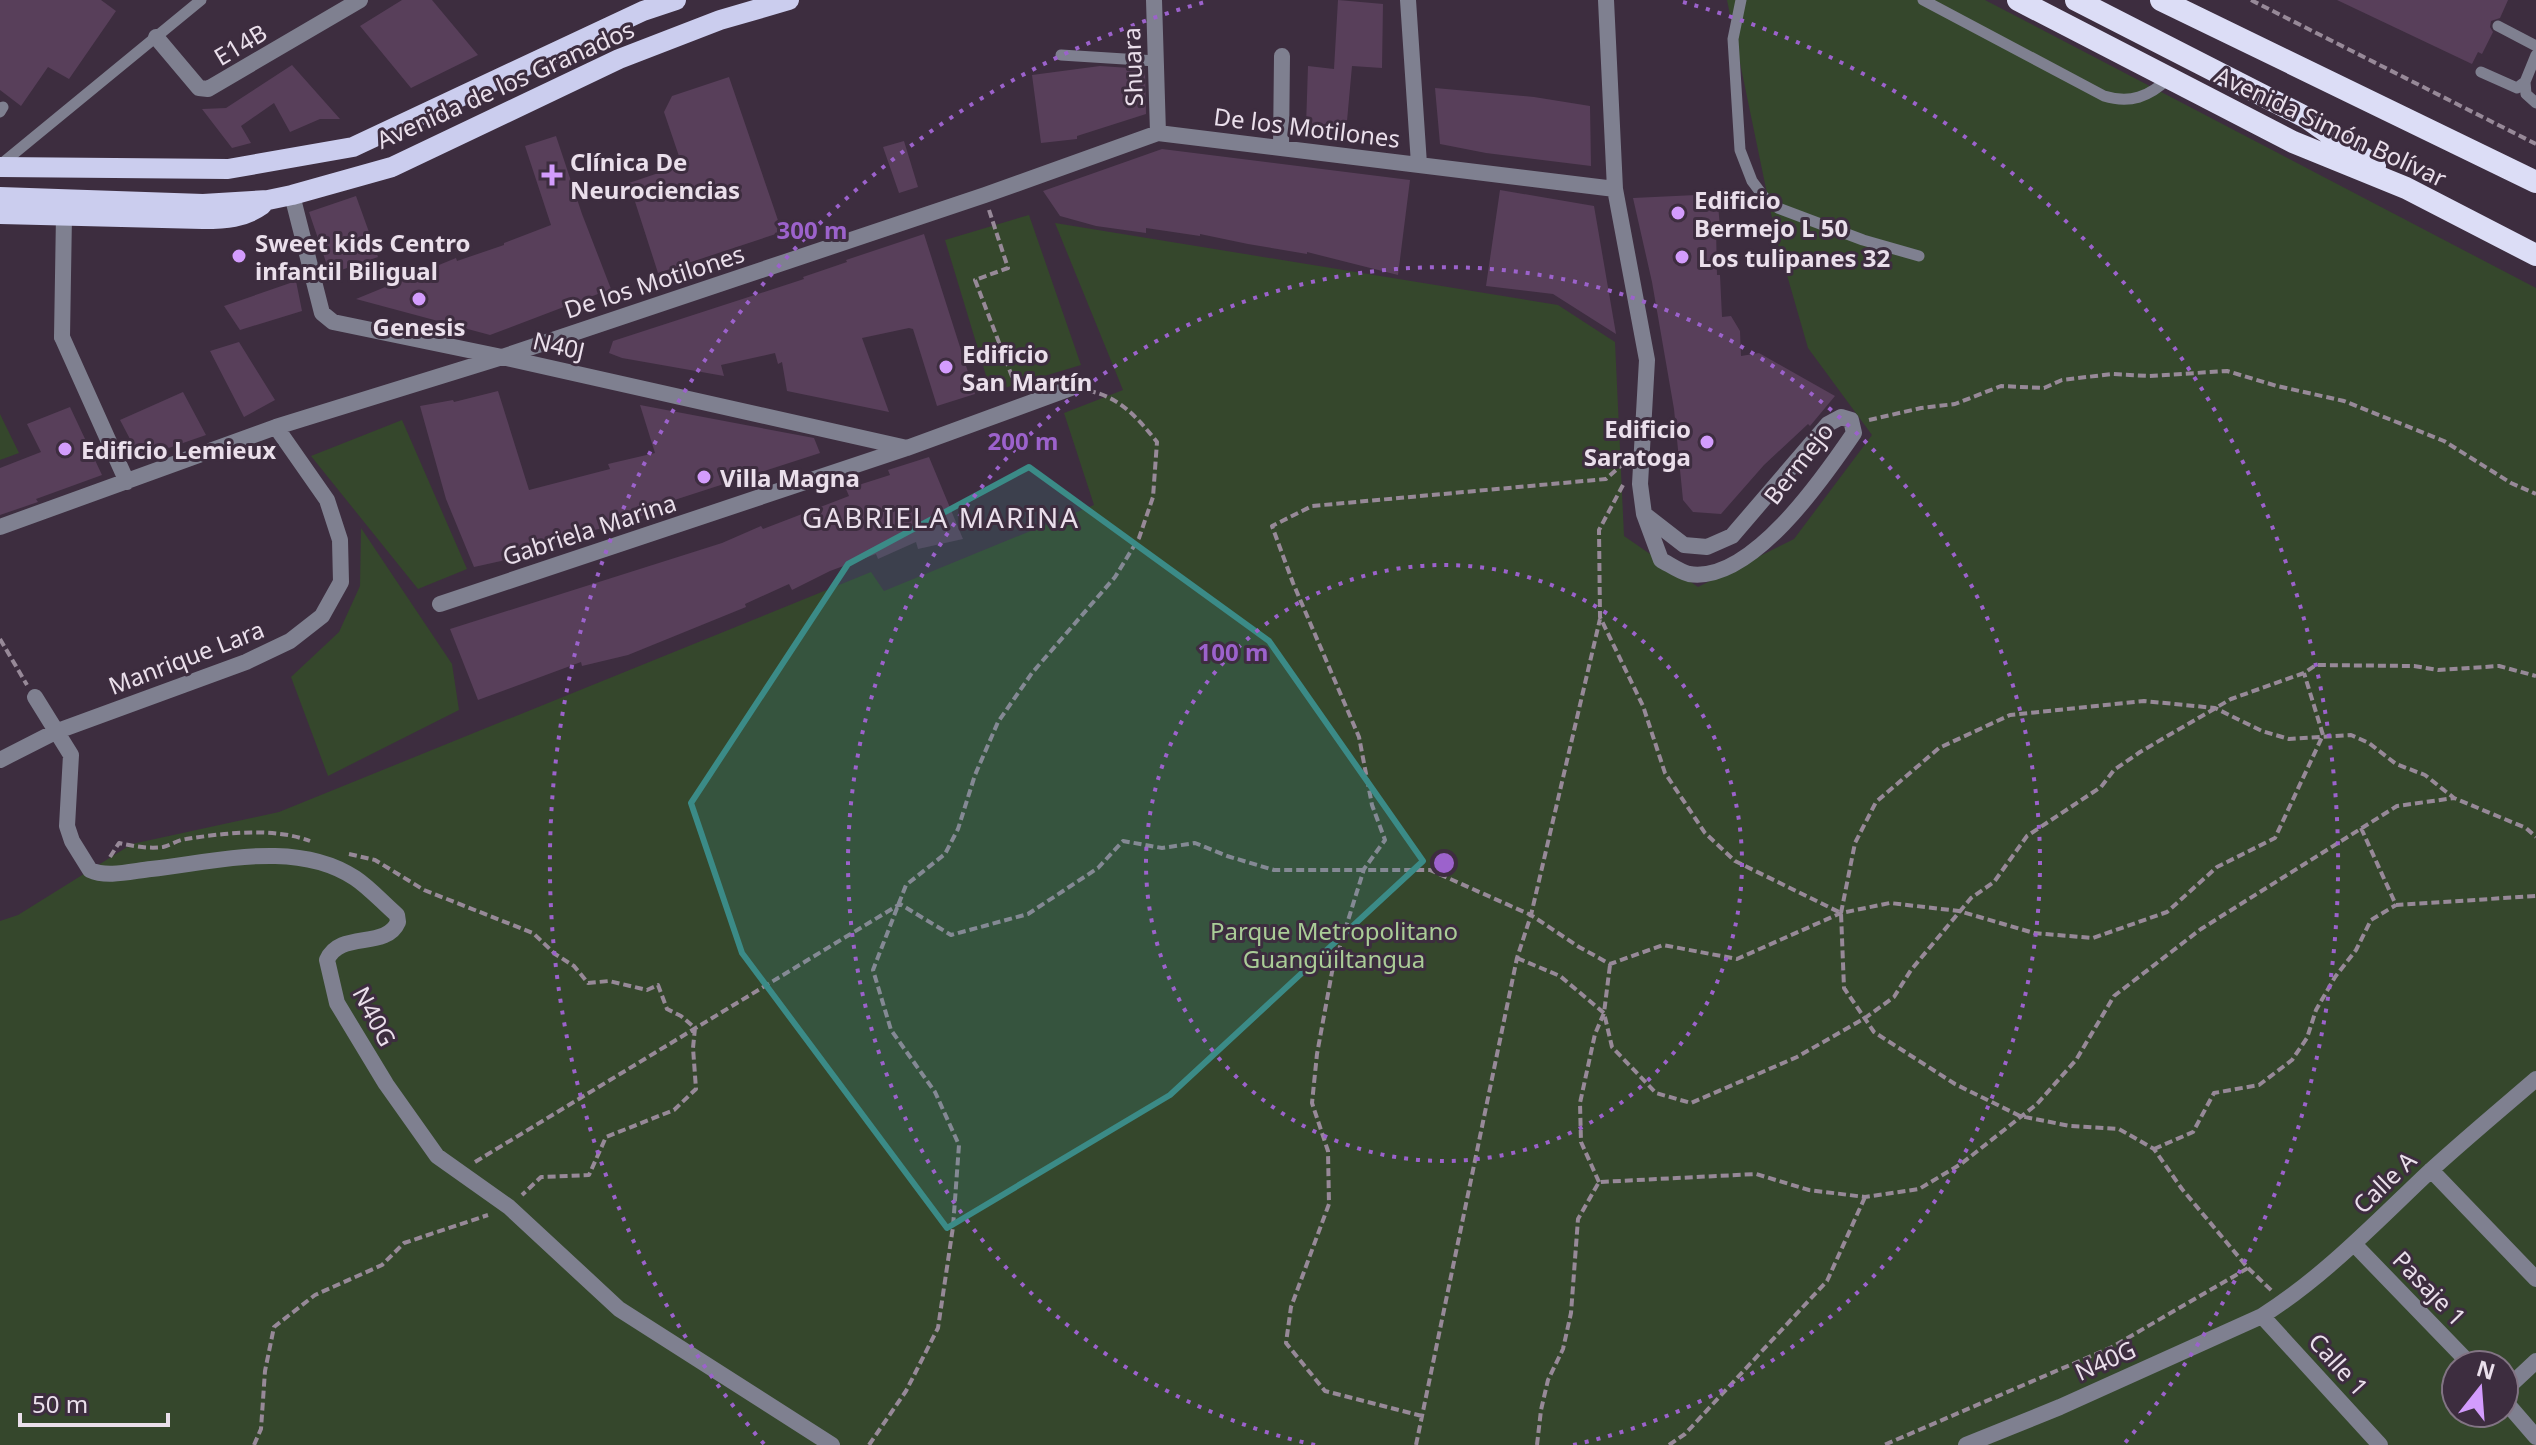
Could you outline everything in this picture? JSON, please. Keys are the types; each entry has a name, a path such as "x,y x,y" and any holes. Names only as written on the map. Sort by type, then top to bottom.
{"highway":[{"name":"Avenida Simón Bolívar","path":"2018,0 2293,142 2406,188 2536,255"},
{"path":"2076,0 2307,118 2406,188"},
{"name":"Avenida Simón Bolívar","path":"2161,0 2536,182"}],"main road":[{"name":"Avenida de los Granados","path":"0,166 228,169 353,147 643,11 676,0"},
{"name":"Avenida de los Granados","path":"0,197 203,204 268,200 292,195 392,167 619,59 720,20 789,0"},
{"path":"0,214 233,218 254,211 268,200"}],"street":[{"name":"E14B","path":"156,37 199,88 208,89 360,0"},
{"name":"Shuara","path":"1154,0 1158,133"},
{"path":"1408,0 1419,164"},
{"name":"Bermejo","path":"1606,0 1615,189 1647,360 1640,484 1644,514 1661,560 1688,574 1712,572 1761,547 1808,495 1854,433 1851,420 1841,417 1828,424 1732,536 1707,547 1684,545 1644,514"},
{"path":"1281,147 1282,56"},
{"name":"De los Motilones","path":"0,527 276,427 502,357 985,195 1158,133 1615,189"},
{"name":"N40J","path":"292,195 322,313 327,319 907,448"},
{"path":"64,215 62,337 127,482"},
{"name":"Gabriela Marina","path":"440,604 907,448 1071,388"},
{"name":"Manrique Lara","path":"0,760 55,732 246,662 290,641 322,616 341,582 340,540 327,500 276,427"},
{"path":"35,697 71,755 66,806 72,841 90,870 100,874"},
{"name":"N40G","path":"100,874 272,855 322,862 355,879 397,915 398,922 389,933 344,944 329,954 327,960 337,1003 386,1084 437,1156 509,1207 619,1309 832,1445"},
{"name":"Calle A","path":"2262,1316 2284,1302 2354,1244 2431,1170 2536,1079"},
{"path":"2431,1170 2536,1279"},
{"name":"Pasaje 1","path":"2354,1244 2456,1349"},
{"name":"N40G","path":"1966,1445 2060,1407 2262,1316"},
{"name":"Calle 1","path":"2262,1316 2380,1445"},
{"path":"2520,1376 2536,1361"},
{"path":"2520,1418 2536,1437"}],"lane":[{"path":"0,166 201,0"},
{"path":"1741,0 1733,39 1740,150 1752,181 1764,197 1778,208 1863,240 1919,256"},
{"path":"1923,0 2104,96 2122,101 2140,97 2169,78"},
{"path":"2498,26 2536,46"},
{"path":"1061,55 1156,61"},
{"path":"2536,55 2525,82 2526,94 2536,103"},
{"path":"2481,72 2517,88 2525,82"}],"path":[{"path":"2251,0 2536,144"},
{"path":"985,195 1008,268 975,280 1013,379"},
{"path":"1869,420 1955,404 2001,386 2044,388 2062,380 2112,374 2149,376 2227,371 2344,401 2430,435 2511,483 2536,494"},
{"path":"869,1445 906,1391 938,1328 953,1227 959,1145 935,1092 891,1030 873,970 906,885 945,854 958,829 975,775 998,722 1032,673 1115,577 1139,538 1153,497 1157,442 1130,409 1102,393 1071,388"},
{"path":"1416,1445 1517,958 1531,915 1600,617 1599,530 1642,447"},
{"path":"1422,1416 1325,1391 1286,1343 1291,1307 1329,1204 1328,1151 1312,1103 1317,1054 1332,972 1364,869 1385,840 1372,805 1359,737 1272,526 1312,506 1606,479 1642,447"},
{"path":"1600,617 1643,706 1665,773 1705,833 1735,861 1841,913"},
{"path":"0,639 35,697"},
{"path":"1517,958 1560,976 1604,1013 1612,1047 1656,1093 1691,1103 1797,1057 1865,1018 1894,997 1911,970 1959,911 1994,882 2027,836 2101,787 2114,770 2140,752 2231,699 2304,673 2316,665 2414,666 2438,670 2499,666 2536,676"},
{"path":"900,904 951,935 1028,914 1098,868 1123,841 1162,848 1195,843 1274,870 1430,870 1531,915 1610,964 1663,945 1737,959 1841,913 1890,903 1959,911 2034,933 2093,938 2167,912 2217,867 2275,838 2323,735 2304,673"},
{"path":"2284,1302 2248,1268 2182,1189 2154,1149 2119,1129 2070,1126 2020,1116 1955,1084 1874,1032 1844,988 1841,913 1855,843 1876,802 1939,748 2010,715 2144,701 2215,708 2262,731 2289,739 2351,735 2369,743 2396,764 2425,775 2454,798 2526,828 2536,837"},
{"path":"1599,1182 1756,1174 1809,1190 1865,1197 1919,1189 1961,1164 2037,1104 2076,1060 2114,996 2201,929 2397,806 2454,798"},
{"path":"2361,828 2396,905"},
{"path":"100,874 119,843 162,847 184,839 257,833 312,841"},
{"path":"337,851 375,860 424,890 533,933 555,954 574,966 588,983 609,981 647,990 658,985 667,1009 695,1028"},
{"path":"2154,1149 2193,1132 2214,1093 2259,1085 2292,1060 2307,1038 2316,1010 2335,977 2356,950 2371,920 2396,905 2536,896"},
{"path":"460,1171 900,904"},
{"path":"1599,1182 1581,1142 1580,1103 1595,1034 1604,1013 1610,964"},
{"path":"254,1445 261,1429 265,1371 274,1327 315,1295 382,1265 404,1243 509,1207 541,1177 589,1175 606,1137 674,1110 696,1089 695,1028"},
{"path":"1537,1445 1548,1380 1563,1349 1571,1313 1578,1219 1599,1182"},
{"path":"1669,1445 1685,1434 1827,1281 1865,1197"},
{"path":"1884,1445 2112,1347 2248,1268"}],"highlighted area":[{"path":"1029,467 1269,641 1423,861 1170,1095 947,1228 742,953 691,803 848,564"}],"green space":[{"name":"Parque Metropolitano Guangüiltangua","path":"1727,0 1985,0 2536,288 2536,1445 0,1445 0,921 18,915 132,844 279,812 871,572 884,591 1094,505 1064,413 1123,390 1055,223 1558,305 1615,342 1624,536 1698,587 1794,539 1872,435 1808,348 1776,237"},
{"path":"1029,215 1081,365 991,392 945,240"},
{"path":"0,414 19,453 0,460"},
{"path":"402,420 467,569 418,589 311,456"},
{"path":"361,528 452,664 459,710 328,776 291,677 339,632 360,586"}],"building":[{"path":"0,0 101,0 116,11 69,79 48,67 21,106 0,90"},
{"path":"402,0 432,0 478,55 411,88 360,26"},
{"path":"1338,0 1383,4 1382,68 1352,66 1346,132 1306,127 1308,66 1334,69"},
{"path":"2337,0 2508,0 2500,18 2491,21 2493,32 2482,54 2478,52 2472,64"},
{"path":"292,65 340,119 320,119 290,132 274,103 241,126 251,143 232,148 202,109 226,108"},
{"path":"1100,66 1145,69 1146,114 1077,136 1077,139 1041,143 1032,75"},
{"path":"729,77 782,232 658,273 629,183 682,165 664,112 672,96"},
{"path":"1435,88 1534,97 1590,106 1591,166 1440,144"},
{"path":"556,136 611,289 490,335 356,299 456,258 457,261 504,245 551,225 525,146"},
{"path":"904,141 918,187 899,193 883,147"},
{"path":"1162,149 1410,180 1398,275 1307,252 1200,234 1146,228 1146,233 1096,226 1060,216 1043,191"},
{"path":"1500,190 1594,206 1616,334 1553,294 1486,286"},
{"path":"1717,194 1720,227 1716,228 1717,275 1720,275 1722,317 1731,316 1740,331 1741,356 1759,353 1835,396 1810,426 1808,424 1764,465 1721,514 1693,512 1683,500 1674,409 1652,282 1633,198"},
{"path":"356,196 378,257 330,274 309,212"},
{"path":"924,234 975,394 937,406 913,329 909,328 862,338 889,412 787,391 782,362 778,364 775,353 721,365 724,376 609,353 613,341 804,279 846,260"},
{"path":"296,281 302,311 240,330 224,306"},
{"path":"239,342 275,400 244,417 210,351"},
{"path":"498,391 529,490 610,469 608,464 655,453 640,405 814,438 820,453 659,505 660,510 618,524 474,567 446,499 420,406 454,402"},
{"path":"183,392 206,435 140,458 120,420"},
{"path":"70,407 102,475 0,515 0,468 41,452 27,424"},
{"path":"929,457 963,539 918,549 916,542 878,559 876,554 830,571 792,590 789,584 745,604 746,607 628,655 582,666 581,662 478,700 450,629 722,543 761,526 763,529 849,496 846,489 890,475 888,470"}],"place":[{"name":"Clínica De Neurociencias","path":"552,175"},
{"name":"Edificio Bermejo L 50","path":"1678,213"},
{"name":"Sweet kids Centro infantil Biligual","path":"239,256"},
{"name":"Los tulipanes 32","path":"1682,257"},
{"name":"Genesis","path":"419,299"},
{"name":"Edificio San Martín","path":"946,367"},
{"name":"Edificio Saratoga","path":"1707,442"},
{"name":"Edificio Lemieux","path":"65,449"},
{"name":"Villa Magna","path":"704,477"}],"district":[{"name":"GABRIELA MARINA","path":"941,517"}]}
